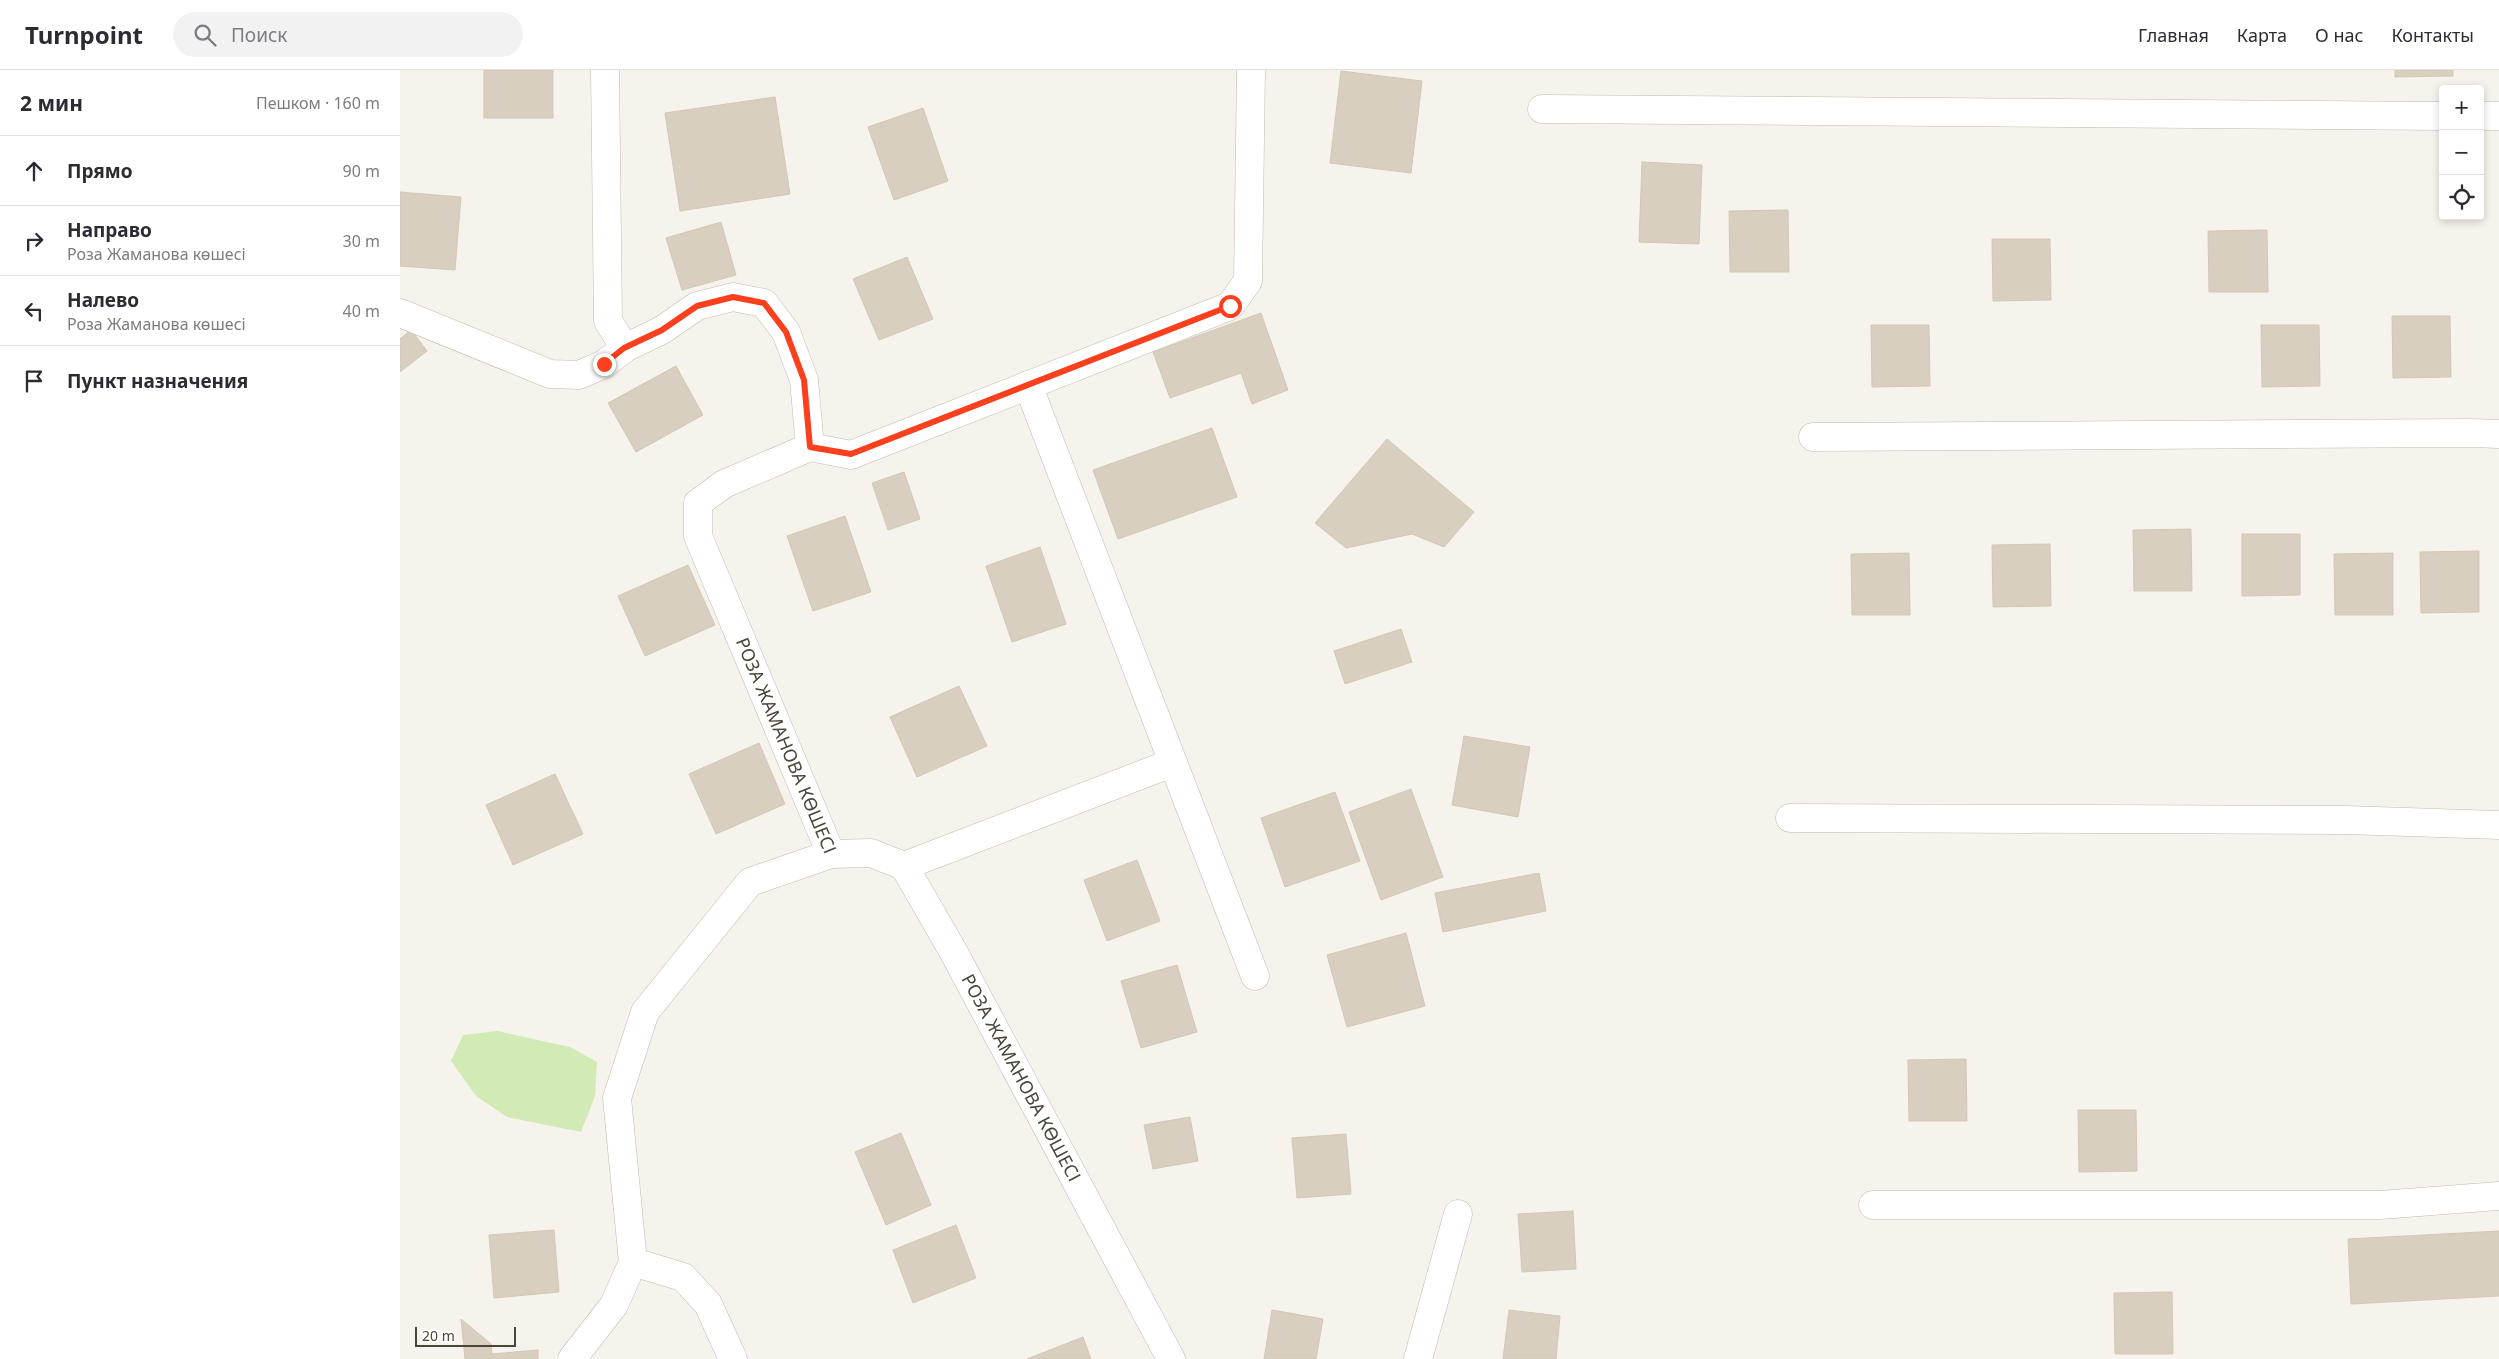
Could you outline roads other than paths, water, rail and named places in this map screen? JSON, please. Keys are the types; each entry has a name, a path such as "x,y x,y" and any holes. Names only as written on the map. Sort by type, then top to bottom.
{"street":[{"path":"605,70 608,321 624,348"},
{"path":"400,313 550,374 579,375 604,364 624,348 662,330 697,306 733,297 764,303 786,332 804,380 810,447 851,454 1230,306 1248,282 1251,70"},
{"path":"1542,110 2439,116"},
{"path":"2484,116 2499,116"},
{"path":"1028,385 1255,976"},
{"path":"1813,437 2499,434"},
{"name":"РОЗА ЖАМАНОВА КӨШЕСІ","path":"810,447 724,484 698,503 698,536 831,854 870,853 904,866 953,951 1171,1359"},
{"path":"904,866 1172,763"},
{"path":"1790,818 2346,820 2499,826"},
{"path":"572,1359 614,1305 633,1262 617,1098 645,1012 750,882 831,854"},
{"path":"1874,1205 2380,1205 2499,1196"},
{"path":"1418,1359 1458,1214"},
{"path":"633,1262 683,1277 708,1304 733,1359"}]}
